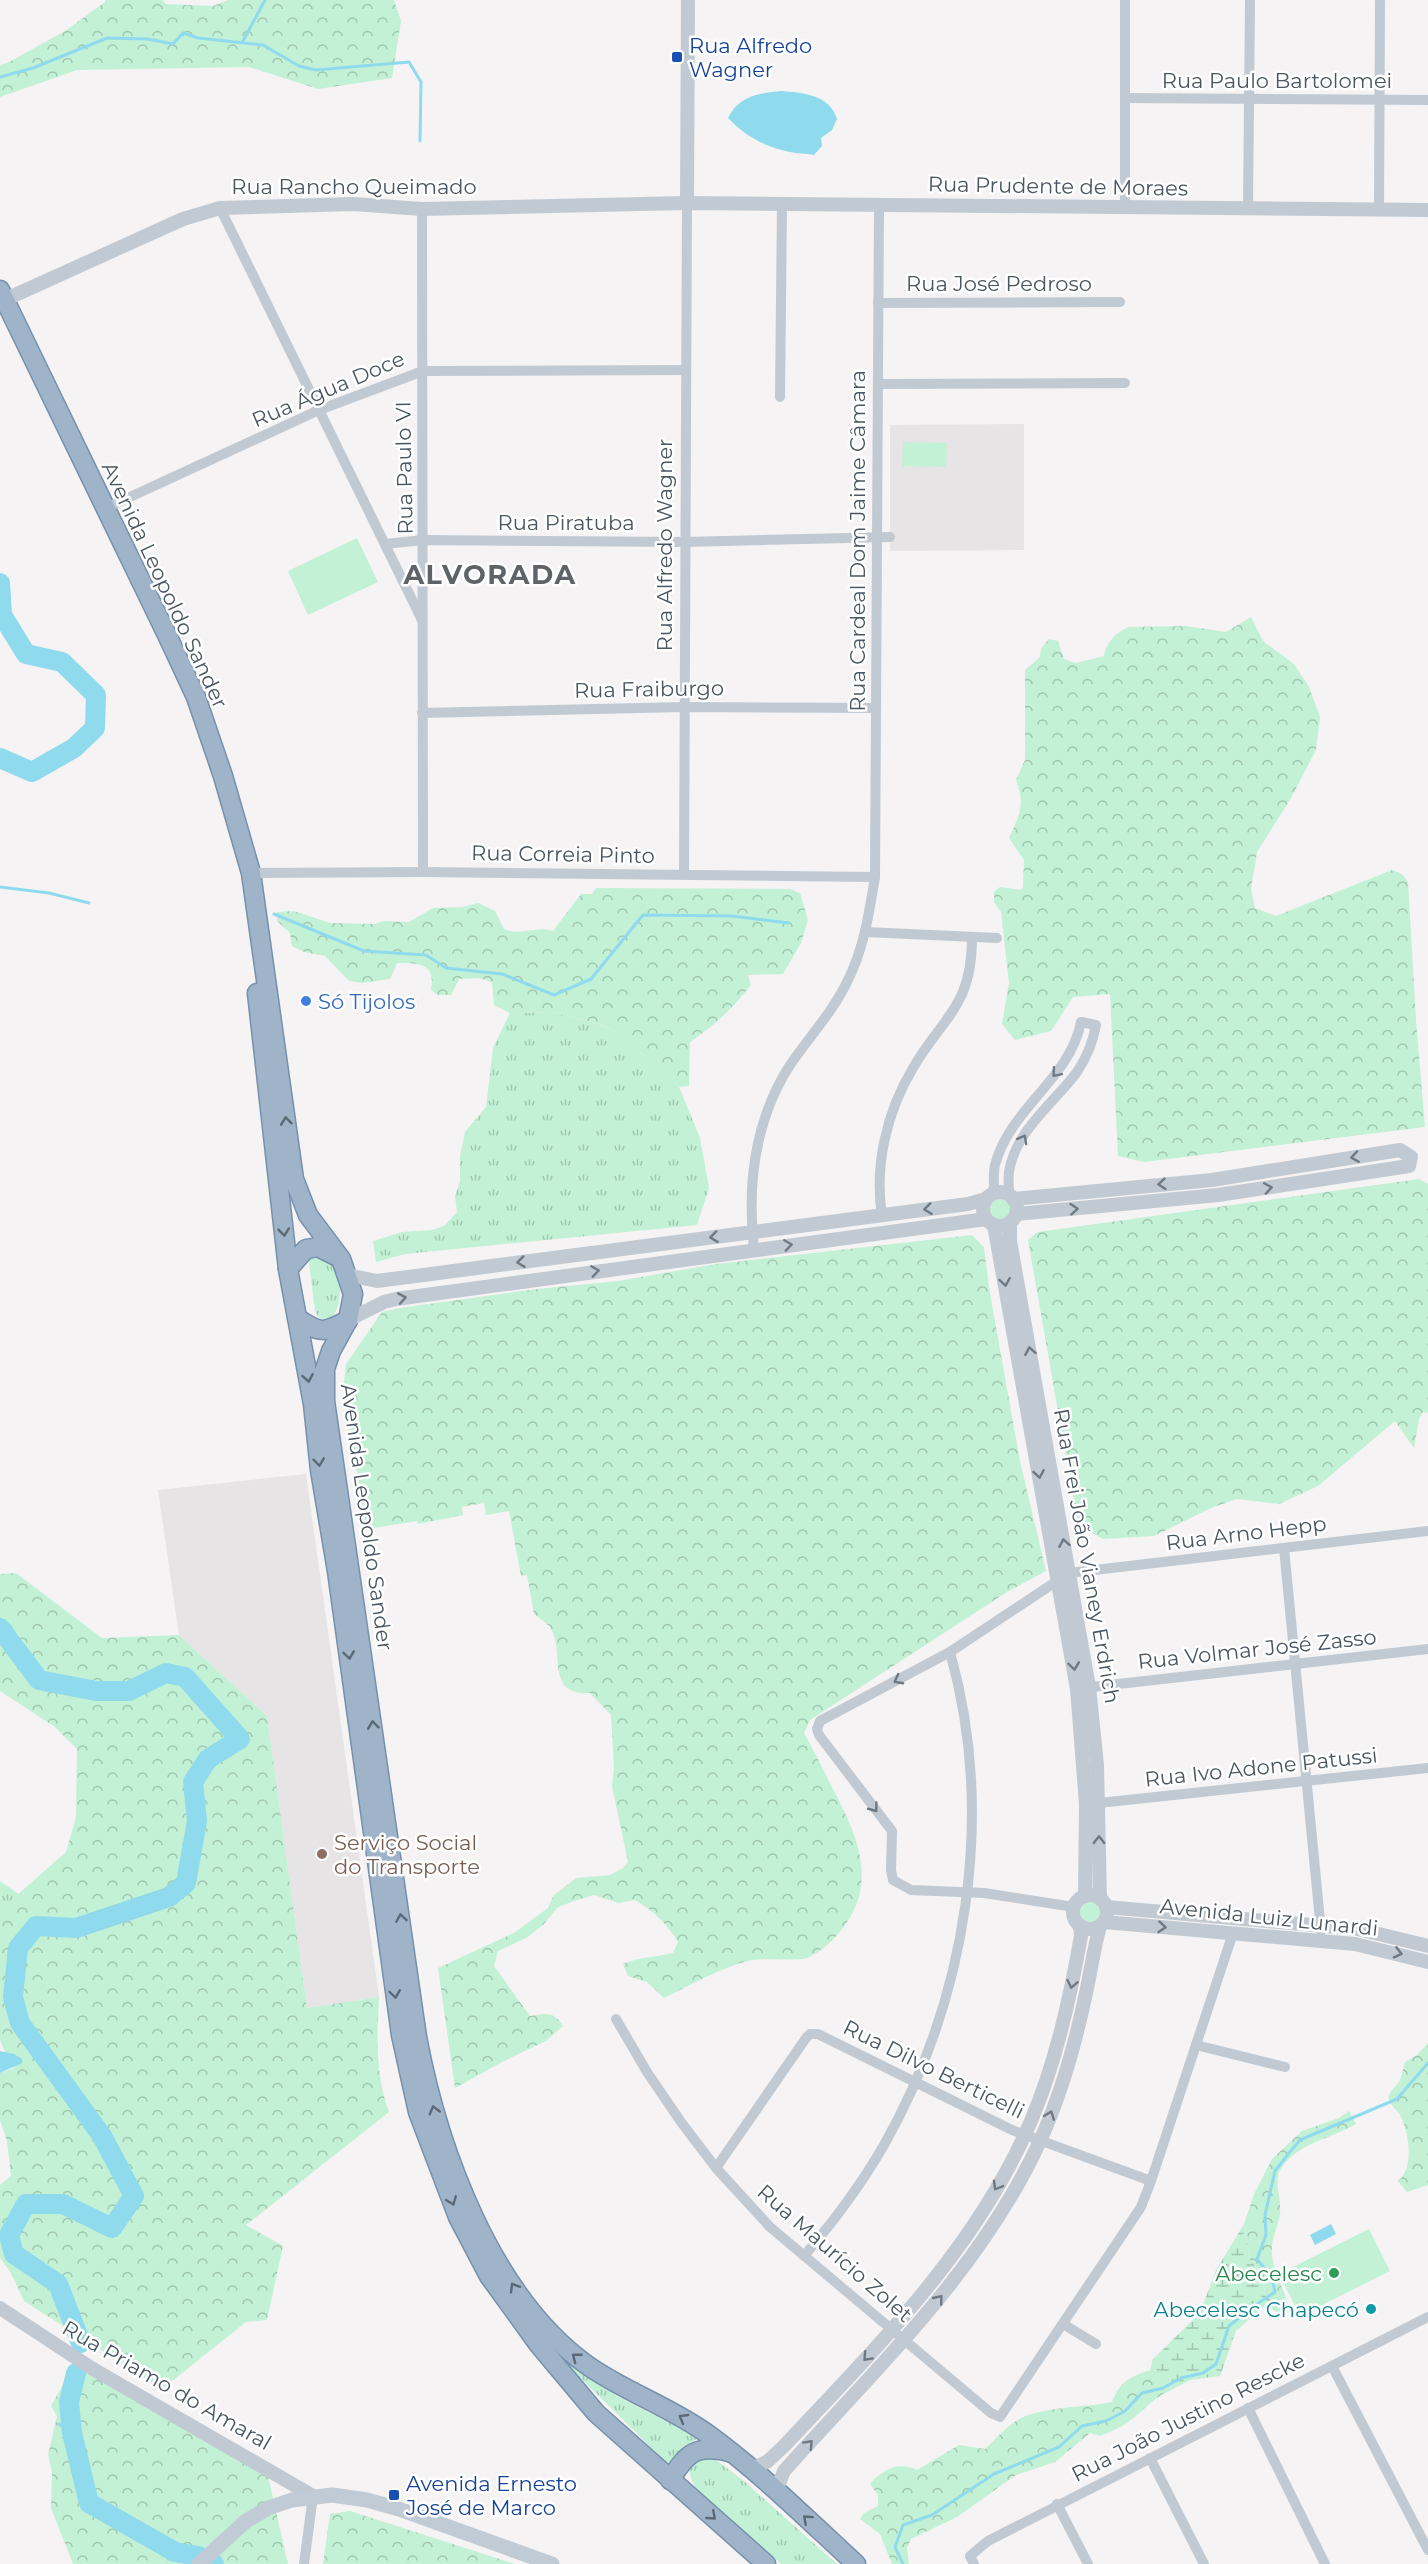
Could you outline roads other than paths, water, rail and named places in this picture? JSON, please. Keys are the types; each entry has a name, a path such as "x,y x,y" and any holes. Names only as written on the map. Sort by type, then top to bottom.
{"highway":[{"name":"Avenida Leopoldo Sander","path":"1,301 106,508 196,697 223,777 251,873 294,1179 308,1215 344,1267 353,1294 348,1320 325,1369 325,1401 417,2037 425,2080 454,2171 487,2241 525,2305 555,2340 605,2378 686,2419 731,2452 852,2562"},
{"name":"Avenida Leopoldo Sander","path":"1,301 171,668 203,748 238,872 248,921 278,1165 288,1269 313,1404 320,1470 337,1571 399,2024 418,2112 458,2217 489,2276 539,2345 596,2413 758,2560"},
{"path":"288,1269 306,1249 312,1247 318,1247 344,1267"},
{"path":"297,1318 316,1331 323,1331 348,1320"},
{"path":"670,2480 688,2455 696,2451 707,2448 731,2452"}],"main road":[{"path":"199,2564 232,2534 268,2508 313,2496 348,2497 399,2509 552,2564"}],"street":[{"name":"Rua Alfredo Wagner","path":"684,875 688,0"},
{"path":"1125,0 1125,209"},
{"path":"1248,209 1250,0"},
{"path":"1379,210 1380,0"},
{"name":"Rua Paulo Bartolomei","path":"1125,98 1428,100"},
{"name":"Rua Prudente de Moraes","path":"687,203 1125,209 1428,210"},
{"name":"Rua Rancho Queimado","path":"1,301 183,219 220,208 354,204 422,208 687,203"},
{"path":"780,397 782,204"},
{"name":"Rua Cardeal Dom Jaime Câmara","path":"754,1249 752,1232 753,1158 767,1110 790,1065 822,1025 855,965 866,932 875,877 879,206"},
{"path":"220,208 423,623"},
{"name":"Rua Paulo VI","path":"422,208 423,872"},
{"name":"Rua José Pedroso","path":"878,303 1120,302"},
{"name":"Rua Água Doce","path":"106,508 319,410 423,370 686,370"},
{"path":"878,384 1125,383"},
{"name":"Rua Piratuba","path":"385,544 424,540 684,542 890,537"},
{"name":"Rua Fraiburgo","path":"422,713 684,708 876,708"},
{"name":"Rua Correia Pinto","path":"251,873 423,872 875,877"},
{"path":"866,932 997,938"},
{"path":"882,1215 880,1203 882,1161 892,1113 912,1069 951,1018 961,999 970,973 972,937"},
{"path":"990,1196 994,1167 1003,1144 1024,1110 1069,1056 1081,1022 1096,1025 1091,1044 1082,1063 1036,1119 1022,1140 1009,1172 1011,1197"},
{"path":"344,1267 377,1281 968,1204 990,1196 1011,1197 1212,1180 1400,1150 1411,1157 1409,1166 1218,1195 754,1249 396,1299 384,1302 348,1320"},
{"name":"Rua Frei João Vianey Erdrich","path":"990,1196 983,1209 990,1222 1063,1576"},
{"name":"Rua Frei João Vianey Erdrich","path":"1011,1197 1012,1252 1083,1688 1099,1803 1103,1903"},
{"name":"Rua Arno Hepp","path":"1063,1576 1428,1531"},
{"path":"1284,1548 1322,1926 1320,1940"},
{"path":"1063,1576 950,1652 820,1721 817,1729 819,1735 892,1831 893,1880 911,1890 967,1891 1074,1907"},
{"name":"Rua Volmar José Zasso","path":"1083,1688 1428,1649"},
{"path":"804,2256 842,2210 885,2145 916,2083 949,1990 957,1958 967,1891 972,1832 971,1772 964,1712 950,1652"},
{"name":"Rua Frei João Vianey Erdrich","path":"1083,1688 1086,1804 1085,1896"},
{"name":"Rua Ivo Adone Patussi","path":"1099,1803 1428,1768"},
{"path":"751,2470 768,2461 784,2446 893,2329 936,2277 993,2193 1024,2135 1038,2101 1060,2033 1081,1936 1080,1926 1074,1918 1074,1907 1085,1896 1103,1903 1107,1912 1102,1924 1075,2037 1040,2140 1007,2201 969,2259 905,2340 784,2471 776,2491"},
{"name":"Avenida Luiz Lunardi","path":"1103,1903 1358,1929 1428,1946"},
{"path":"1080,1926 1090,1929 1102,1924"},
{"name":"Avenida Luiz Lunardi","path":"1102,1924 1320,1940 1381,1948 1428,1962"},
{"path":"1096,2344 1063,2324 1140,2207 1151,2181 1233,1933"},
{"name":"Rua Maurício Zolet","path":"616,2019 664,2097 716,2168 770,2227 991,2413 1000,2416 1063,2324"},
{"name":"Rua Dilvo Berticelli","path":"716,2168 810,2034 818,2034 1024,2135 1151,2181"},
{"path":"1196,2045 1285,2067"},
{"name":"Rua Priamo do Amaral","path":"0,2308 93,2370 313,2496"},
{"name":"Rua João Justino Rescke","path":"972,2560 988,2541 1057,2504 1427,2320"},
{"path":"1332,2366 1428,2550"},
{"path":"1248,2408 1325,2564"},
{"path":"1150,2458 1204,2564"},
{"path":"304,2564 313,2496"},
{"path":"1057,2504 1088,2564"}],"water":[{"path":"782,91 815,97 829,105 834,111 837,119 832,130 821,138 822,146 814,155 790,152 764,144 741,130 728,118 738,104 744,100 758,94"},
{"path":"0,2051 14,2054 22,2059 22,2063 0,2073"},
{"path":"1331,2224 1336,2234 1315,2245 1310,2235"}],"waterway":[{"path":"243,41 265,0"},
{"path":"0,77 33,68 107,38 148,39 173,44 183,33 198,38 263,45 299,66 316,70 409,62 421,82 420,141"},
{"path":"0,583 2,615 26,654 62,662 96,695 95,728 74,748 32,772 0,758"},
{"path":"0,887 49,893 89,903"},
{"path":"274,914 364,951 426,955 446,968 502,974 554,995 591,979 643,915 732,916 789,923"},
{"path":"0,1628 39,1680 96,1691 129,1691 166,1673 185,1677 240,1739 208,1759 193,1782 197,1821 186,1883 169,1897 76,1928 36,1926 18,1948 13,1997 20,2023 102,2136 134,2196 112,2228 63,2204 26,2204 9,2235 14,2254 58,2284 81,2343"},
{"path":"903,2564 895,2547 903,2525 932,2515 994,2474 1059,2447 1082,2426 1106,2421 1125,2411 1142,2393 1163,2388 1181,2378 1203,2373 1216,2364 1229,2326 1275,2292 1272,2278 1257,2259 1266,2235 1265,2215 1275,2171 1300,2140 1397,2099 1428,2063"},
{"path":"76,2373 69,2402 72,2433 89,2503 175,2552 198,2556 214,2564"},
{"path":"59,2424 72,2433"}],"place":[{"name":"Rua Alfredo Wagner","path":"677,57"},
{"name":"Só Tijolos","path":"306,1001"},
{"name":"Serviço Social do Transporte","path":"322,1854"},
{"name":"Abecelesc","path":"1334,2273"},
{"name":"Abecelesc Chapecó","path":"1371,2309"},
{"name":"Avenida Ernesto José de Marco","path":"394,2495"}],"district":[{"name":"ALVORADA","path":"490,574"}]}
